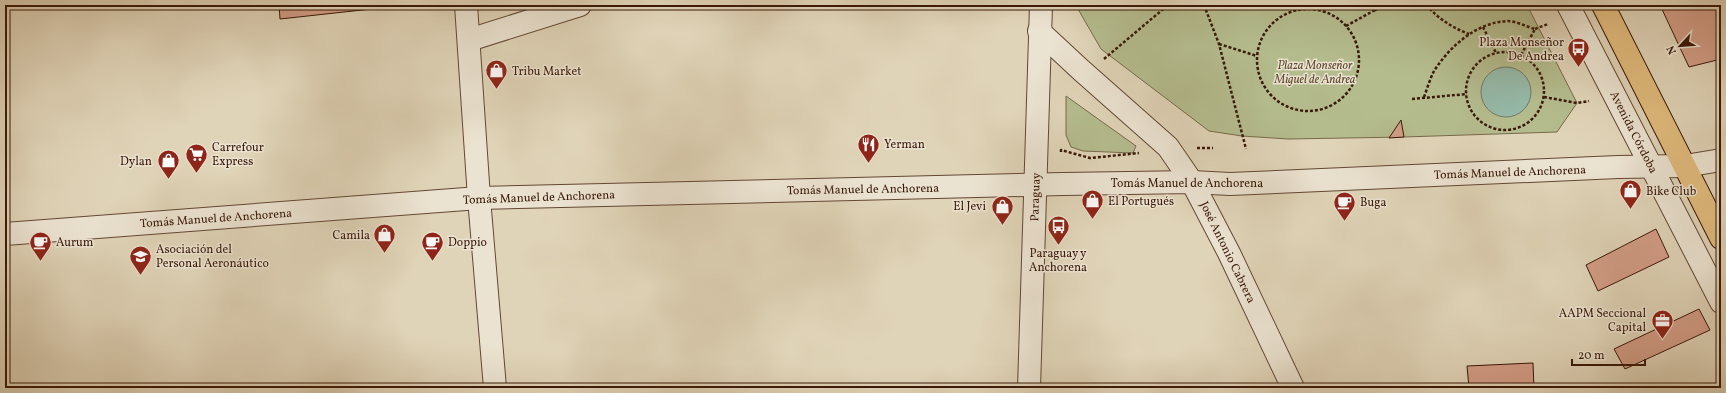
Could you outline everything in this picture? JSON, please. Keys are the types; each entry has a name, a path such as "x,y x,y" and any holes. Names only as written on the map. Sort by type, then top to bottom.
{"main road":[{"path":"1603,5 1721,238"}],"street":[{"path":"466,5 494,388"},
{"path":"469,40 580,5"},
{"name":"Paraguay","path":"1028,388 1041,5"},
{"name":"Avenida Córdoba","path":"1568,5 1721,302"},
{"name":"José Antonio Cabrera","path":"1039,31 1168,147 1192,182 1229,253 1293,388"},
{"name":"Tomás Manuel de Anchorena","path":"5,234 479,198 1192,182 1230,184 1685,166 1721,160"}],"path":[{"path":"1104,59 1168,5"},
{"path":"1204,5 1219,44 1246,149"},
{"path":"1372,5 1375,10"},
{"path":"1346,26 1375,10 1390,5"},
{"path":"1426,5 1437,17 1452,28 1469,34"},
{"path":"1314,9 1330,14 1346,26 1354,36 1359,53 1359,71 1353,87 1341,100 1326,109 1309,112 1292,110 1276,101 1265,88 1258,72 1257,56 1261,40 1270,26 1282,16 1298,10 1314,9"},
{"path":"1424,97 1434,72 1449,51 1469,34 1488,24 1510,21 1535,29 1548,24"},
{"path":"1483,27 1496,53"},
{"path":"1521,55 1535,29"},
{"path":"1219,44 1257,56"},
{"path":"1509,52 1521,55 1531,62 1539,71 1544,83 1544,97 1540,110 1531,121 1520,128 1506,130 1493,128 1481,122 1472,112 1467,100 1466,87 1469,76 1476,65 1485,57 1496,53 1509,52"},
{"path":"1412,99 1467,94"},
{"path":"1544,97 1577,103 1589,101"},
{"path":"1037,150 1061,150 1060,143"}],"green space":[{"name":"Plaza Monseñor Miguel de Andrea","path":"1079,5 1527,5 1577,103 1557,132 1288,139 1242,136 1209,131 1101,49 1078,9"},
{"path":"1066,96 1136,146 1133,153 1083,151 1071,147 1066,135"}],"shaded area":[{"path":"1501,67 1511,67 1524,74 1531,87 1531,97 1524,110 1511,117 1501,117 1492,113 1485,106 1481,97 1481,87 1485,78 1492,71"}],"building":[{"path":"279,5 408,5 280,19"},
{"path":"1660,5 1721,5 1721,59 1689,67"},
{"path":"1401,120 1404,137 1389,138"},
{"path":"1656,229 1669,257 1598,291 1586,265"},
{"name":"AAPM Seccional Capital","path":"1699,309 1710,330 1625,369 1614,349"},
{"path":"1533,363 1534,388 1469,388 1467,366"}],"place":[{"name":"Plaza Monseñor De Andrea","path":"1579,68"},
{"name":"Tribu Market","path":"496,90"},
{"name":"Yerman","path":"869,164"},
{"name":"Carrefour Express","path":"196,174"},
{"name":"Dylan","path":"168,180"},
{"name":"Bike Club","path":"1631,210"},
{"name":"El Portugués","path":"1093,220"},
{"name":"Buga","path":"1344,222"},
{"name":"El Jevi","path":"1002,226"},
{"name":"Paraguay y Anchorena","path":"1058,246"},
{"name":"Camila","path":"385,254"},
{"name":"Aurum","path":"40,262"},
{"name":"Doppio","path":"433,262"},
{"name":"Asociación del Personal Aeronáutico","path":"140,276"},
{"name":"AAPM Seccional Capital","path":"1662,340"}]}
